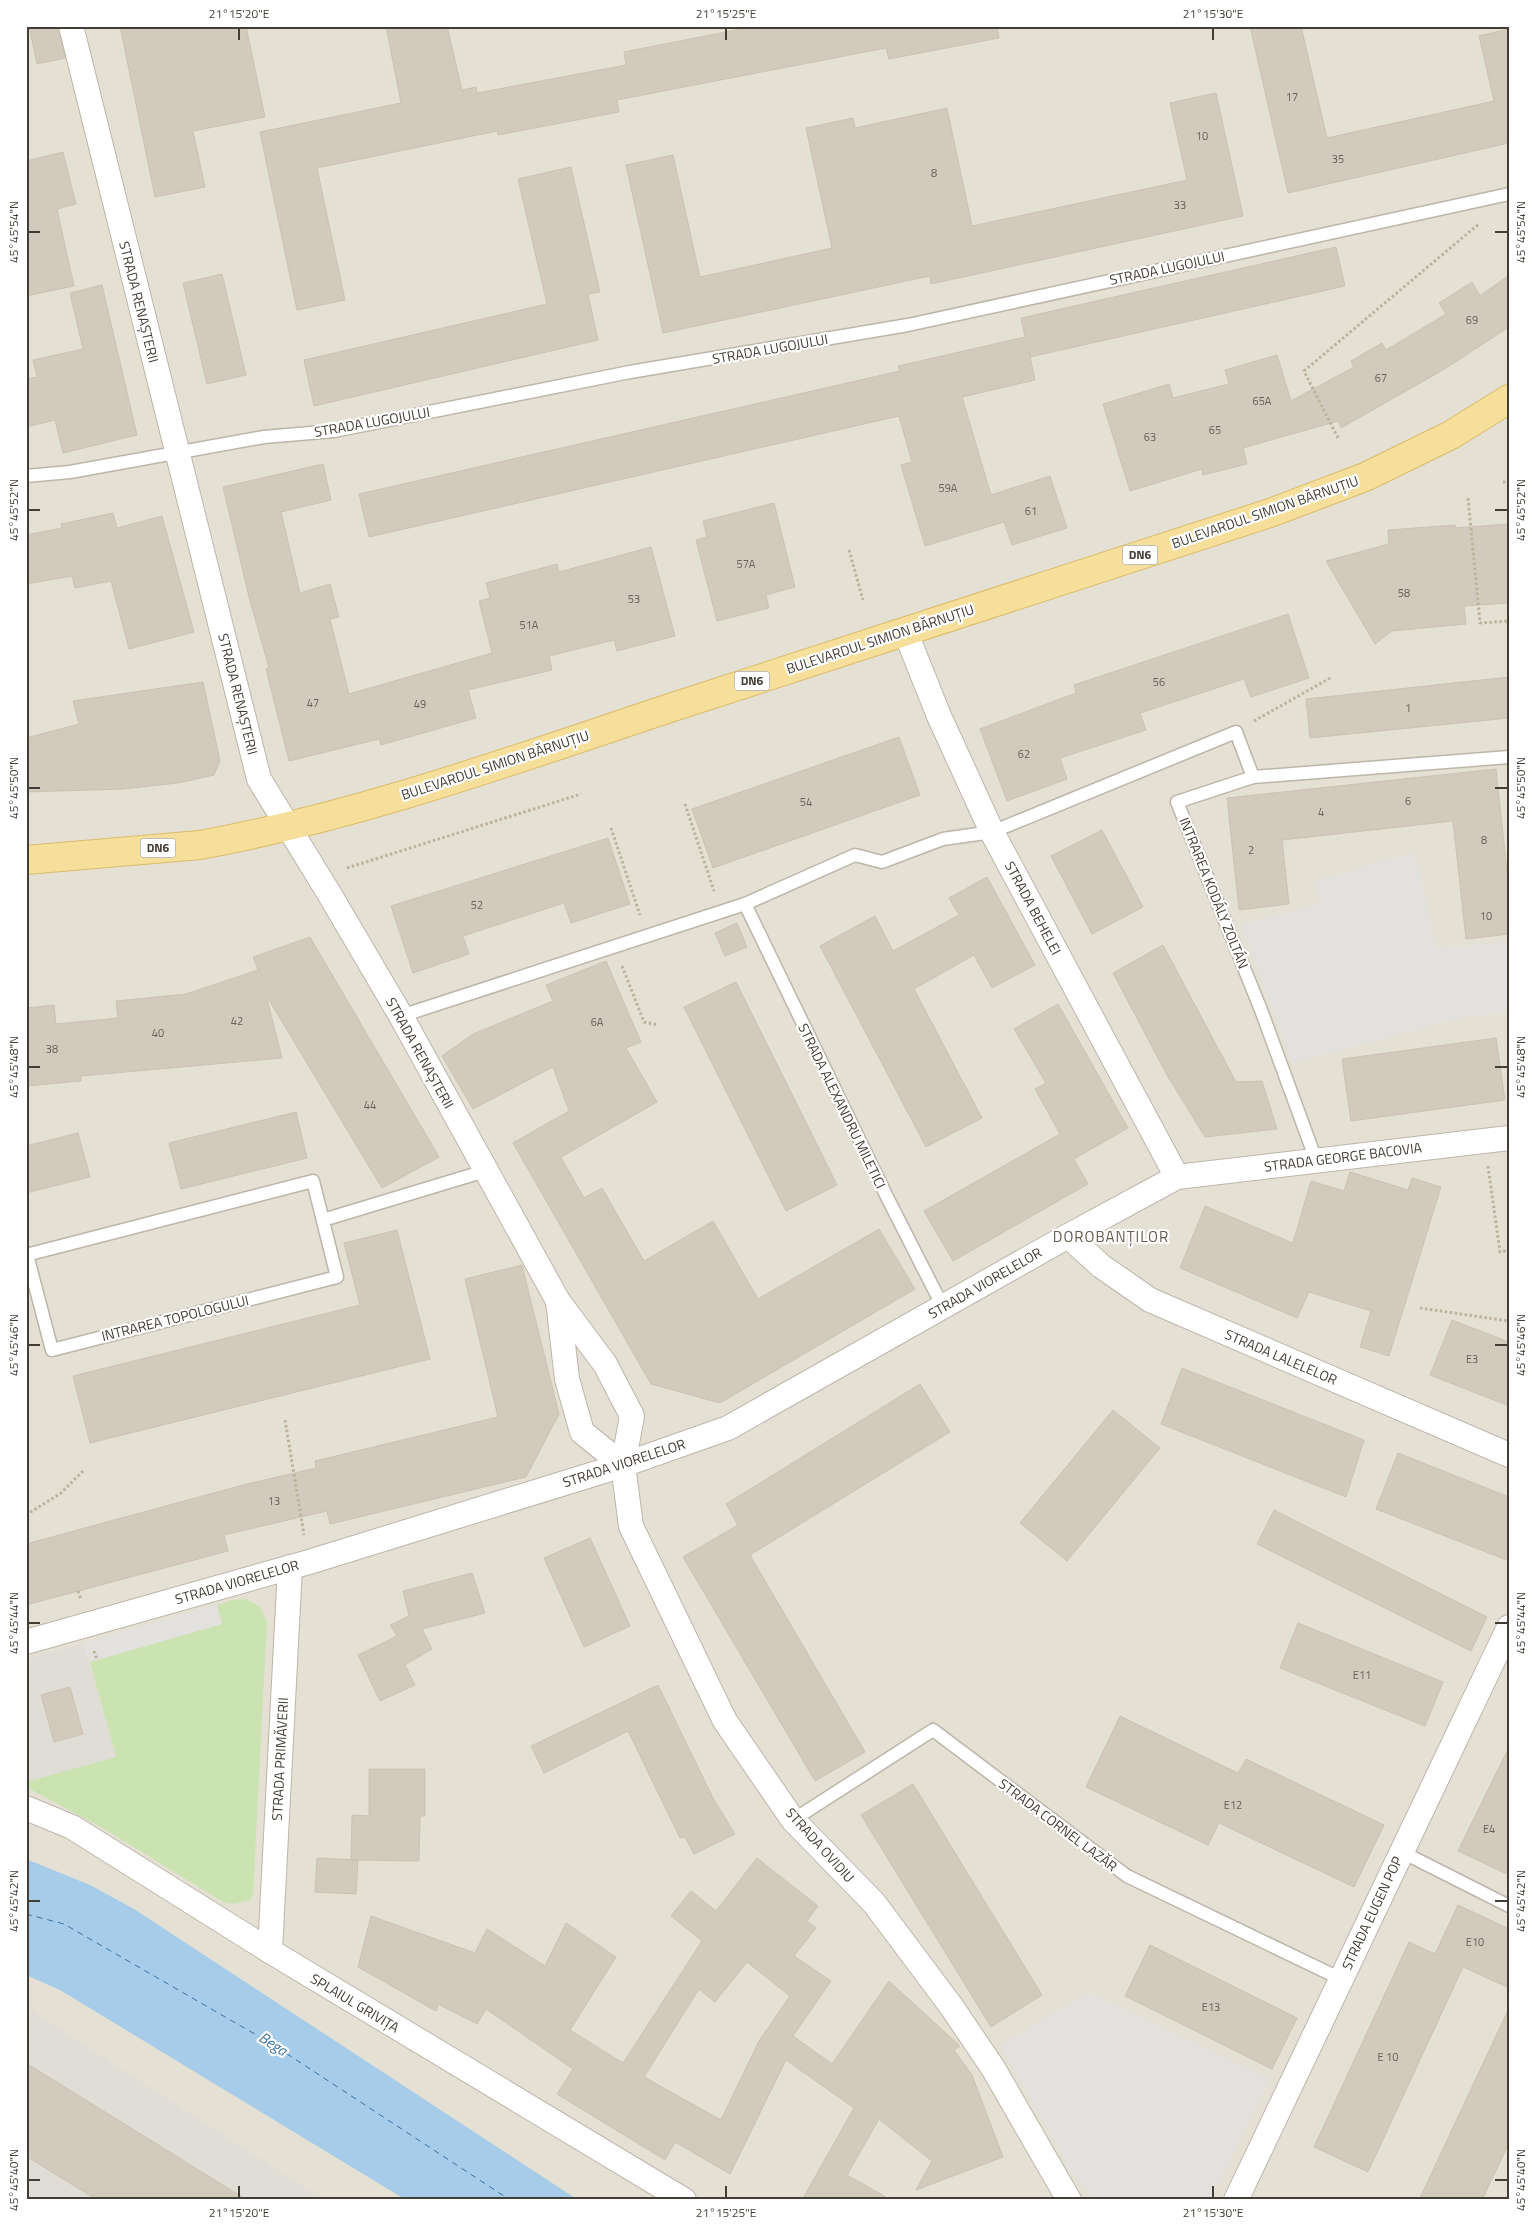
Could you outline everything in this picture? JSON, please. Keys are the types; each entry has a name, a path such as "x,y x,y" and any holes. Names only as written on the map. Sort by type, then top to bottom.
{"main road":[{"name":"BULEVARDUL SIMION BĂRNUȚIU","path":"26,860 200,845 288,827 452,780 1270,513 1348,484 1451,435 1509,399"}],"street":[{"name":"STRADA RENAȘTERII","path":"70,26 259,779 400,1016 558,1301 605,1364 632,1416 623,1465 582,1432 567,1379 558,1301"},
{"name":"STRADA BEHELEI","path":"905,631 939,716 992,832 1178,1178"},
{"name":"STRADA GEORGE BACOVIA","path":"1178,1178 1509,1138"},
{"name":"STRADA VIORELELOR","path":"26,1642 299,1564 623,1465 728,1428 1068,1236 1178,1178"},
{"name":"STRADA LALELELOR","path":"1068,1236 1101,1266 1150,1300 1509,1455"},
{"name":"STRADA OVIDIU","path":"623,1465 631,1526 725,1722 793,1820 874,1903 951,2006 993,2068 1069,2200"},
{"name":"STRADA PRIMĂVERII","path":"270,1951 299,1564"},
{"name":"STRADA EUGEN POP","path":"1236,2200 1509,1627"},
{"name":"SPLAIUL GRIVIȚA","path":"26,1808 72,1827 270,1951 684,2200"}],"lane":[{"name":"STRADA LUGOJULUI","path":"26,476 70,472 264,436 334,431 630,372 908,325 1509,194"},
{"path":"400,1016 745,904 855,855 882,862 943,839 992,832 1236,732 1252,777"},
{"name":"INTRAREA KODÁLY ZOLTÁN","path":"1316,1160 1261,1010 1177,802 1252,777 1509,757"},
{"name":"STRADA ALEXANDRU MILETICI","path":"745,904 887,1198 943,1307"},
{"path":"323,1220 485,1172"},
{"name":"INTRAREA TOPOLOGULUI","path":"312,1182 337,1277 52,1350 27,1255 312,1182"},
{"name":"STRADA CORNEL LAZĂR","path":"793,1820 933,1730 1127,1876 1341,1980"},
{"path":"1402,1852 1509,1906"}],"path":[{"path":"1338,438 1304,371 1486,218"},
{"path":"1503,482 1509,482"},
{"path":"1468,498 1480,623 1509,621"},
{"path":"849,550 863,600"},
{"path":"1236,732 1332,677"},
{"path":"347,868 581,794"},
{"path":"685,804 721,912"},
{"path":"610,828 648,936"},
{"path":"614,946 644,1022 658,1025"},
{"path":"1484,1141 1500,1252 1509,1250"},
{"path":"1420,1308 1509,1321"},
{"path":"285,1420 299,1564"},
{"path":"26,1515 61,1493 83,1471"}],"shaded area":[{"path":"26,26 1509,26 1509,2200 26,2200"},
{"path":"1415,852 1437,948 1509,941 1509,1013 1461,1018 1292,1063 1241,925 1320,903 1314,881"},
{"path":"217,1605 222,1624 90,1662 84,1643"},
{"path":"84,1643 116,1757 26,1782 26,1659"},
{"path":"1089,1992 1270,2079 1211,2200 1094,2200 1074,2176 1000,2046"},
{"path":"26,2007 324,2200 26,2200"}],"green space":[{"path":"246,1599 260,1607 267,1622 253,1894 250,1900 234,1904 223,1902 101,1827 26,1787 26,1782 116,1757 90,1662 222,1624 217,1605 232,1600"}],"water":[{"name":"Bega","path":"26,1859 90,1885 134,1909 578,2200 406,2200 60,1990 26,1975"}],"building":[{"path":"29,26 58,26 65,58 37,64"},
{"path":"120,26 246,26 265,117 193,131 205,187 155,197"},
{"path":"386,26 447,26 462,90 476,87 477,93 626,65 624,52 756,26 997,26 999,38 889,59 886,48 617,100 619,112 498,135 497,131 317,168 345,300 297,310 260,132 401,103"},
{"path":"1250,26 1301,26 1327,138 1494,101 1479,36 1509,29 1509,143 1288,193"},
{"path":"1216,93 1243,216 931,284 930,276 663,333 626,165 673,155 700,277 832,248 806,128 853,118 855,128 947,108 972,226 1187,180 1170,103"},
{"path":"63,152 76,204 57,209 74,286 26,296 26,161"},
{"path":"571,167 600,292 588,294 598,340 314,406 304,360 547,304 518,179"},
{"path":"1336,247 1345,286 1030,357 1035,380 962,397 991,495 1050,476 1067,528 1012,545 1004,522 925,546 901,465 912,462 899,416 369,537 359,494 900,371 898,366 1025,337 1021,318"},
{"path":"222,274 246,375 207,384 183,283"},
{"path":"1509,275 1509,327 1443,370 1341,428 1338,421 1243,448 1247,464 1203,475 1202,469 1130,491 1103,404 1169,384 1173,398 1229,384 1225,370 1277,355 1291,401 1354,367 1351,361 1382,343 1386,350 1446,314 1439,303 1472,282 1480,296"},
{"path":"102,285 137,435 63,453 55,420 26,427 26,379 37,377 33,360 83,349 70,293"},
{"path":"323,464 331,500 281,512 300,593 330,584 339,617 330,619 349,694 492,653 479,601 490,598 486,583 557,564 559,572 651,547 675,636 617,651 614,640 549,656 552,670 468,690 476,718 381,745 379,739 289,761 266,669 269,668 249,597 223,487"},
{"path":"774,503 795,587 766,595 769,608 717,621 696,540 707,537 703,521"},
{"path":"113,513 117,528 162,516 194,632 129,649 111,581 75,588 72,576 26,584 26,535 62,528 61,524"},
{"path":"1509,524 1509,603 1464,606 1466,624 1392,631 1375,644 1326,561 1389,544 1388,530 1455,525 1455,528"},
{"path":"1288,614 1309,678 1251,697 1244,679 1140,713 1146,730 1060,758 1067,779 1007,801 980,729 1076,693 1074,685"},
{"path":"1509,677 1509,718 1310,738 1306,699"},
{"path":"203,682 220,761 214,775 178,783 123,789 26,792 26,738 79,724 73,701"},
{"path":"899,737 920,795 713,868 692,809"},
{"path":"1496,769 1509,889 1509,934 1466,939 1453,821 1282,840 1289,904 1239,910 1227,798"},
{"path":"1102,830 1143,907 1092,934 1051,856"},
{"path":"608,838 630,904 571,923 564,903 463,936 469,954 413,973 391,906"},
{"path":"987,877 1035,965 992,988 974,955 914,989 982,1118 926,1147 820,946 875,916 893,951 959,915 949,898"},
{"path":"737,923 747,947 725,956 715,933"},
{"path":"310,937 439,1157 382,1188 266,995 282,1058 81,1076 81,1081 27,1086 26,1008 54,1005 56,1024 118,1018 116,1001 186,994 258,970 253,957"},
{"path":"1163,945 1236,1082 1262,1081 1277,1129 1205,1137 1167,1075 1113,973"},
{"path":"606,961 641,1042 626,1048 657,1102 561,1157 584,1198 602,1188 644,1261 713,1221 758,1299 879,1229 915,1289 720,1403 651,1384 513,1143 569,1111 553,1067 473,1109 442,1056 473,1034 553,1001 546,985"},
{"path":"736,982 837,1185 786,1211 684,1007"},
{"path":"1058,1004 1128,1128 1074,1159 1088,1184 953,1261 924,1211 1060,1134 1035,1089 1046,1083 1014,1029"},
{"path":"1496,1038 1505,1100 1351,1121 1342,1059"},
{"path":"296,1112 307,1158 181,1189 169,1143"},
{"path":"78,1133 90,1177 26,1193 26,1146"},
{"path":"1350,1172 1408,1190 1412,1178 1441,1187 1389,1356 1360,1347 1371,1311 1309,1292 1297,1318 1180,1268 1205,1206 1293,1243 1311,1181 1344,1191"},
{"path":"397,1230 430,1359 90,1443 73,1376 360,1305 344,1243"},
{"path":"522,1265 559,1414 526,1477 330,1524 327,1511 224,1535 228,1551 26,1605 26,1544 243,1485 316,1468 315,1461 498,1417 465,1279"},
{"name":"E3","path":"1452,1320 1509,1342 1509,1406 1430,1375"},
{"path":"1182,1368 1364,1440 1346,1497 1161,1424"},
{"path":"920,1384 950,1432 750,1555 865,1752 815,1781 683,1557 738,1525 726,1504"},
{"path":"1113,1410 1160,1448 1067,1561 1020,1523"},
{"path":"1398,1453 1509,1497 1509,1561 1376,1509"},
{"path":"1274,1510 1487,1617 1471,1651 1257,1544"},
{"path":"590,1538 630,1626 584,1647 544,1558"},
{"path":"472,1573 485,1613 422,1629 432,1649 405,1665 415,1685 380,1701 358,1655 397,1636 390,1625 409,1616 403,1591"},
{"name":"E11","path":"1298,1623 1443,1682 1425,1726 1280,1668"},
{"path":"658,1685 713,1798 735,1834 694,1854 685,1837 680,1838 628,1731 544,1773 531,1746"},
{"path":"70,1687 83,1734 54,1742 41,1695"},
{"path":"1120,1716 1238,1773 1246,1759 1384,1825 1354,1887 1219,1823 1208,1845 1086,1787"},
{"name":"E4","path":"1509,1747 1509,1875 1458,1851"},
{"path":"369,1769 425,1769 425,1816 420,1816 419,1861 351,1860 352,1815 369,1816"},
{"path":"913,1784 1042,1995 991,2027 861,1815"},
{"path":"317,1858 358,1860 356,1894 315,1892"},
{"path":"757,1858 818,1906 807,1921 816,1928 794,1956 831,1981 793,2036 832,2064 889,1981 960,2046 954,2050 972,2075 1003,2157 916,2190 932,2161 879,2119 847,2175 891,2200 802,2200 854,2108 786,2060 730,2174 675,2142 665,2160 557,2094 573,2069 486,2009 477,2024 438,2004 436,2011 358,1967 371,1916 475,1953 487,1929 545,1966 566,1923 616,1957 570,2030 623,2063 702,1941 671,1916 691,1891 716,1911","holes":["747,1962 790,1996 759,2041 721,2120 644,2077 699,1989 715,2002"]},
{"path":"1458,1905 1509,1929 1509,1988 1463,1967 1368,2172 1314,2147 1409,1942 1435,1954"},
{"path":"1150,1945 1297,2018 1272,2069 1125,1996"},
{"path":"1509,2008 1509,2143 1482,2200 1419,2200"},
{"path":"26,2063 247,2200 97,2200 26,2156"}],"ferry route":[{"path":"26,1914 64,1924 272,2044 510,2200"}],"district":[{"name":"DOROBANȚILOR","path":"1111,1237"}]}
